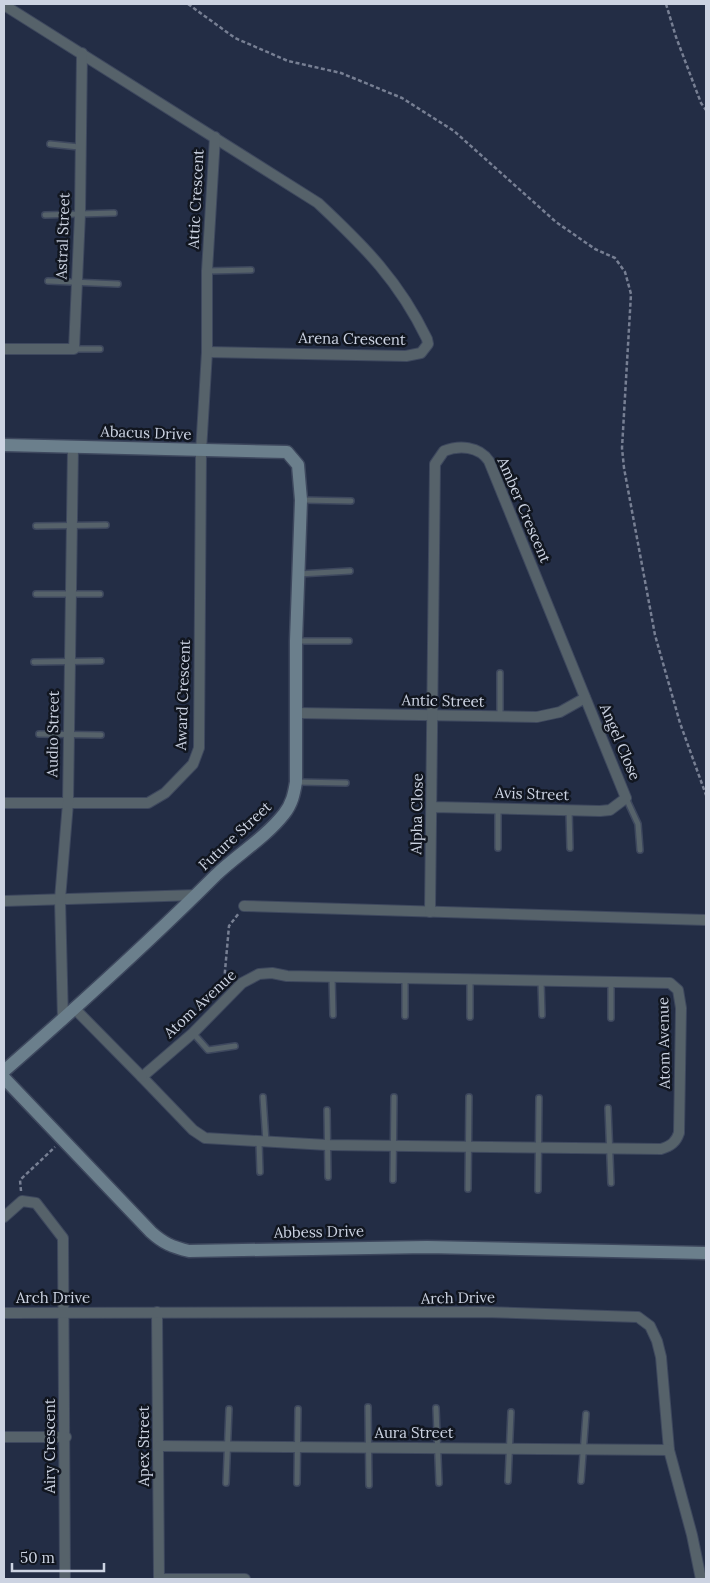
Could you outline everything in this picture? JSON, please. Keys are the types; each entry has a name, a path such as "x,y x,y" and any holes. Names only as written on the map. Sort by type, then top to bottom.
{"street":[{"name":"Attic Crescent","path":"4,5 214,136 207,271 207,352 201,451"},
{"name":"Astral Street","path":"74,349 80,214 79,147 82,53"},
{"name":"Arena Crescent","path":"207,352 406,356 422,353 428,344 428,339 397,285 355,237 318,203 214,136"},
{"path":"4,349 74,349"},
{"name":"Abacus Drive","path":"4,445 287,452"},
{"name":"Audio Street","path":"62,1020 60,899 68,803 73,447"},
{"name":"Amber Crescent","path":"434,716 435,464 444,451 461,448 475,450 488,461 585,698"},
{"name":"Award Crescent","path":"4,803 141,804 152,801 193,764 199,748 201,451"},
{"name":"Future Street","path":"4,1071 75,1009 284,814 294,795 296,782 296,640 301,500 298,465 287,452"},
{"name":"Antic Street","path":"296,713 500,717 548,716 585,698"},
{"name":"Angel Close","path":"585,698 626,798"},
{"name":"Alpha Close","path":"430,912 434,716"},
{"name":"Avis Street","path":"433,807 610,810 626,798"},
{"path":"4,901 197,895"},
{"path":"244,906 706,920"},
{"name":"Atom Avenue","path":"259,974 470,981 670,983 678,990 681,1008 679,1133 672,1144 661,1149 394,1144 327,1145 262,1142 200,1136 142,1077 193,1033 231,994 242,982 259,974"},
{"path":"75,1009 142,1077"},
{"name":"Abbess Drive","path":"4,1078 162,1243 189,1251 427,1248 706,1253"},
{"path":"4,1218 22,1201"},
{"name":"Airy Crescent","path":"22,1201 36,1203 63,1238 66,1437 65,1579"},
{"name":"Arch Drive","path":"4,1312 484,1312 638,1317 650,1326 657,1341 669,1450 692,1535 701,1579"},
{"name":"Apex Street","path":"157,1312 159,1579"},
{"path":"4,1437 66,1437"},
{"name":"Aura Street","path":"159,1446 669,1450"},
{"path":"159,1579 245,1579"}],"lane":[{"path":"50,144 79,147"},
{"path":"44,216 114,213"},
{"path":"207,271 251,270"},
{"path":"48,282 118,284"},
{"path":"74,349 100,350"},
{"path":"301,500 351,501"},
{"path":"36,526 106,525"},
{"path":"299,574 350,571"},
{"path":"36,594 100,594"},
{"path":"296,640 349,641"},
{"path":"34,662 101,661"},
{"path":"500,673 500,717"},
{"path":"39,734 101,735"},
{"path":"296,782 346,783"},
{"path":"626,798 638,824 640,850"},
{"path":"498,808 498,848"},
{"path":"569,810 570,848"},
{"path":"332,976 333,1016"},
{"path":"405,979 405,1016"},
{"path":"470,981 470,1017"},
{"path":"541,982 542,1015"},
{"path":"611,982 611,1018"},
{"path":"193,1033 208,1050 235,1046"},
{"path":"260,1172 263,1097"},
{"path":"393,1180 394,1097"},
{"path":"468,1189 469,1097"},
{"path":"538,1190 539,1098"},
{"path":"608,1108 608,1147 611,1183"},
{"path":"327,1110 328,1177"},
{"path":"368,1408 369,1485"},
{"path":"436,1408 439,1483"},
{"path":"226,1483 229,1409"},
{"path":"297,1483 298,1409"},
{"path":"508,1481 510,1412"},
{"path":"581,1481 586,1414"}],"path":[{"path":"188,4 234,38 288,61 341,72 402,98 454,131 556,222 595,249 615,258 625,272 631,294 622,448 624,468 655,635 680,723 706,795"},
{"path":"666,4 676,37 701,103 706,110"},
{"path":"231,994 224,982 229,926 244,906"},
{"path":"22,1201 20,1180 63,1139"}]}
